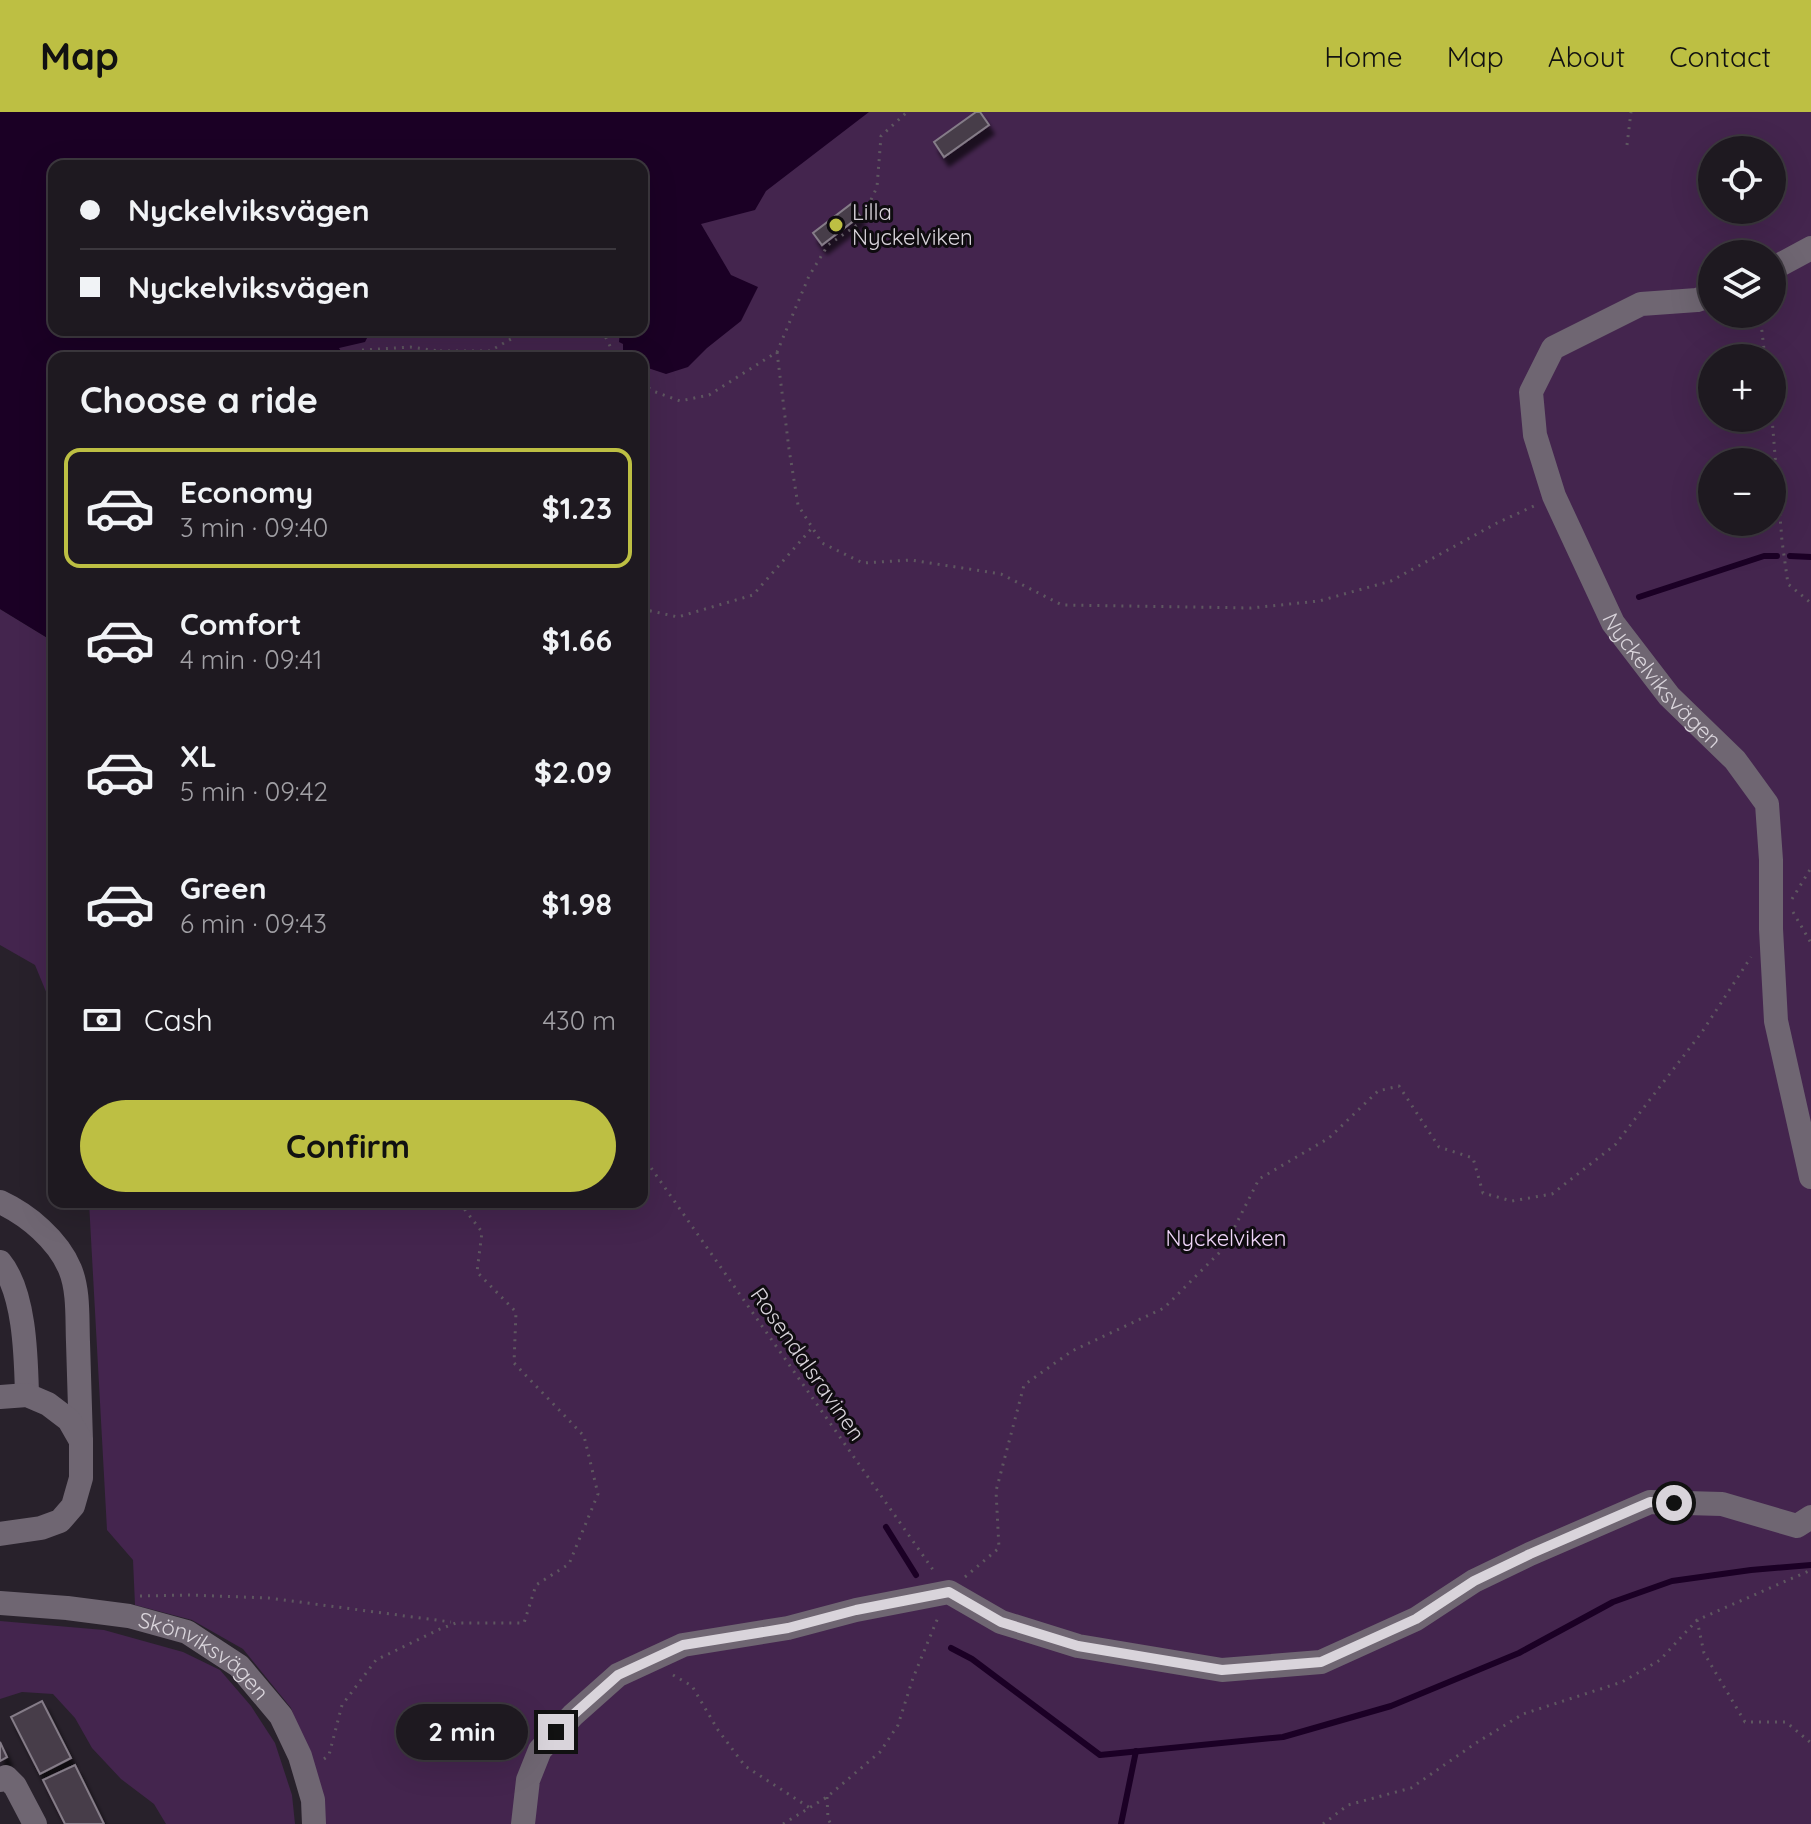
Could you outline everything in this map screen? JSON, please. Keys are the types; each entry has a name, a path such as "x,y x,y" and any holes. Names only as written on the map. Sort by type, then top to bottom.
{"street":[{"path":"1786,261 1811,248"},
{"name":"Nyckelviksvägen","path":"1698,300 1641,304 1553,348 1531,392 1535,435 1554,496 1613,623 1669,696 1735,760 1767,804 1776,1021 1811,1177"},
{"path":"0,1202 41,1230 62,1253 71,1272 77,1297 81,1441 81,1478 73,1506 67,1514 60,1521 41,1528 0,1534"},
{"path":"0,1262 18,1299 27,1395"},
{"path":"0,1397 27,1395 48,1404 69,1420 81,1441"},
{"path":"523,1824 528,1780 540,1750 618,1675 683,1645 788,1628 856,1610 949,1592 1001,1622 1078,1646 1222,1670 1321,1662 1416,1619 1488,1574 1650,1502 1722,1504 1797,1526 1811,1517"},
{"name":"Skönviksvägen","path":"0,1603 129,1616 187,1632 239,1666 281,1716 300,1756 313,1800 314,1824"},
{"path":"0,1780 6,1777 15,1786 35,1824"}],"path":[{"path":"907,112 881,136 877,187 860,223 828,245 809,276 777,352 798,505 822,543 863,563 911,560 1001,574 1062,605 1251,608 1319,601 1391,581 1497,523 1554,496"},
{"path":"1627,145 1631,112"},
{"path":"362,350 410,347 439,351 490,351 516,336"},
{"path":"648,387 680,401 709,395 777,352"},
{"path":"1773,432 1788,584 1811,603"},
{"path":"648,610 678,617 753,595 813,528"},
{"path":"1811,868 1789,905 1811,943"},
{"path":"783,1824 827,1797 880,1752 898,1725 913,1678 949,1592 999,1548 996,1491 1024,1385 1072,1351 1164,1308 1224,1248 1259,1179 1329,1138 1378,1091 1399,1086 1439,1147 1473,1158 1483,1193 1512,1201 1552,1194 1615,1145 1702,1032 1771,929"},
{"name":"Rosendalsravinen","path":"648,1164 949,1592"},
{"path":"129,1616 139,1596 189,1595 269,1598 456,1623 524,1623 536,1585 569,1564 598,1494 584,1436 514,1363 516,1312 477,1272 482,1232 464,1208"},
{"path":"1323,1824 1348,1805 1411,1788 1523,1714 1622,1682 1660,1660 1697,1620 1811,1570"},
{"path":"1697,1620 1704,1653 1745,1722 1786,1722 1811,1743"},
{"path":"305,1772 329,1755 342,1705 376,1660 456,1623"},
{"path":"650,1661 692,1686 718,1730 745,1766 810,1808"},
{"path":"827,1797 831,1824"}],"green space":[{"name":"Nyckelviken","path":"59,112 1811,112 1811,1824 323,1824 324,1804 291,1708 243,1649 192,1620 135,1605 133,1560 107,1530 89,1208 648,1208 648,352 71,352 70,336 648,336 648,160 577,160"},
{"path":"0,609 48,638 48,996 35,965 0,945"},
{"path":"0,1621 104,1630 183,1652 220,1670 251,1706 275,1743 292,1795 295,1824 166,1824 154,1804 121,1779 92,1748 75,1718 53,1694 22,1692 0,1699"}],"shaded area":[{"path":"0,112 869,112 766,191 755,210 701,224 731,275 758,287 741,321 688,367 666,374 648,368 648,352 623,352 623,344 619,342 620,336 648,336 648,160 48,160 48,336 368,336 365,342 339,348 341,352 48,352 48,638 0,609"}],"building":[{"path":"980,112 989,125 944,157 934,142"},
{"name":"Lilla Nyckelviken","path":"851,204 860,216 822,245 813,233"},
{"path":"42,1701 71,1758 40,1774 11,1717"},
{"path":"0,1742 7,1757 0,1761"},
{"path":"75,1765 104,1824 65,1824 43,1780"}],"waterway":[{"path":"1639,597 1764,556 1777,556"},
{"path":"1790,556 1811,557"},
{"path":"886,1527 916,1575"},
{"path":"951,1648 972,1659 1100,1755 1283,1737 1391,1706 1519,1653 1613,1602 1672,1581 1811,1565"},
{"path":"1121,1824 1136,1751"}],"place":[{"name":"Lilla Nyckelviken","path":"836,225"}],"route":[{"path":"556,1732 618,1675 683,1645 788,1628 856,1610 949,1592 1001,1622 1078,1646 1222,1670 1321,1662 1416,1619 1474,1581 1530,1554 1650,1502 1674,1503"}]}
